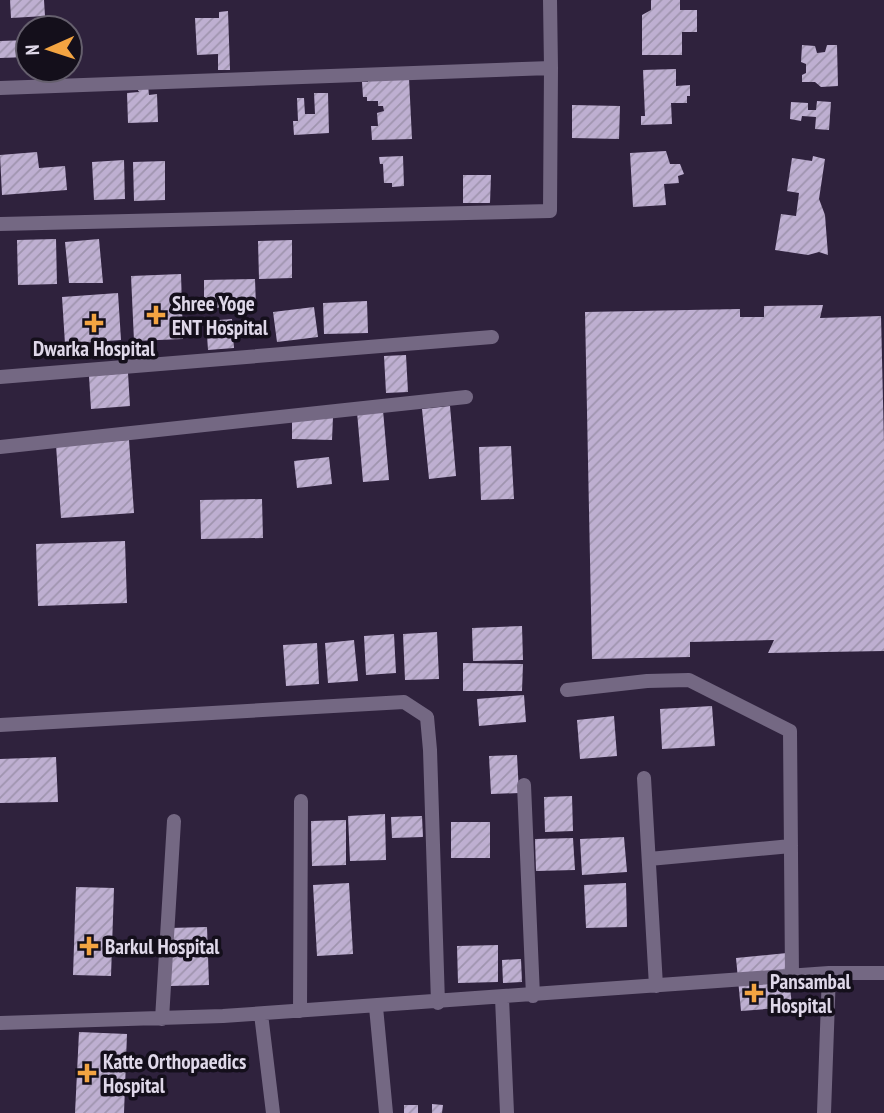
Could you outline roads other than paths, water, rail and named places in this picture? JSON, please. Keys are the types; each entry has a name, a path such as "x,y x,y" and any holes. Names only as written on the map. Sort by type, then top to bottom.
{"street":[{"path":"0,224 550,211 550,0"},
{"path":"0,88 551,68"},
{"path":"0,377 492,338"},
{"path":"0,447 466,397"},
{"path":"568,690 647,681 689,680 790,731 792,976"},
{"path":"0,725 404,702 426,717 438,1003"},
{"path":"644,778 656,986"},
{"path":"524,785 533,996"},
{"path":"300,1012 301,801"},
{"path":"162,1019 174,821"},
{"path":"649,859 791,846"},
{"path":"0,1023 300,1012 829,973 884,974"},
{"path":"824,1113 829,973"},
{"path":"502,998 507,1113"},
{"path":"376,1007 386,1113"},
{"path":"261,1014 273,1113"}],"place":[{"name":"Shree Yoge ENT Hospital","path":"156,315"},
{"name":"Dwarka Hospital","path":"94,323"},
{"name":"Barkul Hospital","path":"89,946"},
{"name":"Pansambal Hospital","path":"754,993"},
{"name":"Katte Orthopaedics Hospital","path":"87,1073"}]}
